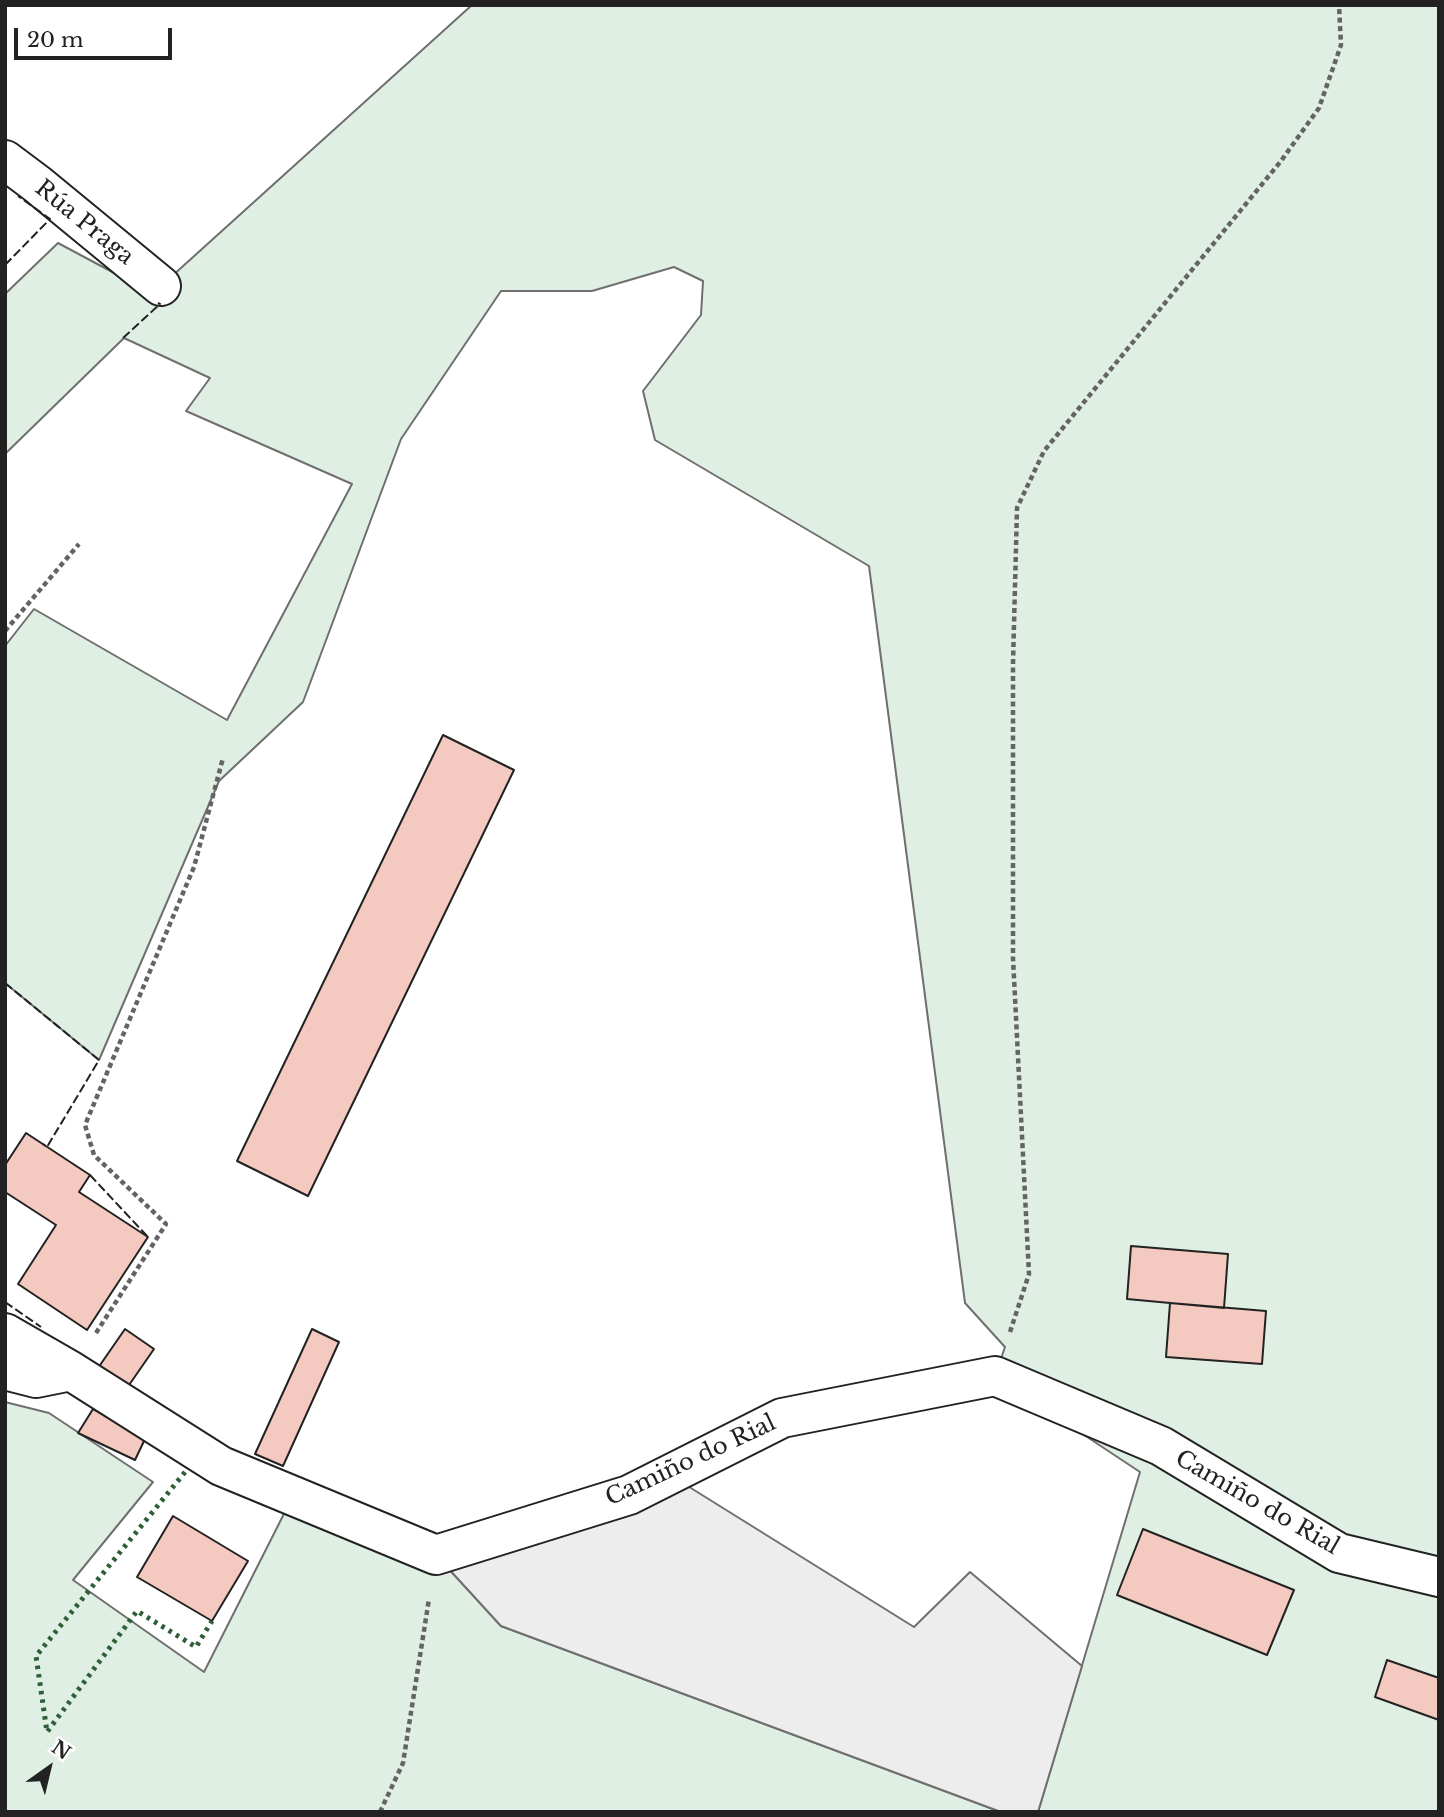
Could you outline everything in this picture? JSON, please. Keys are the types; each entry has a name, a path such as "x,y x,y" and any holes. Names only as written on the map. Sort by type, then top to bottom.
{"street":[{"name":"Rúa Praga","path":"5,160 161,286"},
{"path":"5,1333 71,1371 221,1466 436,1555"},
{"path":"5,1370 36,1378 71,1371"},
{"name":"Camiño do Rial","path":"436,1555 629,1495 782,1418 995,1376 1161,1446 1339,1553 1439,1577"}],"path":[{"path":"995,1376 1029,1274 1013,958 1013,664 1017,508 1044,451 1281,161 1319,108 1341,46 1339,5"},
{"path":"5,631 79,544"},
{"path":"71,1371 166,1224 94,1155 85,1125 194,867 223,758"},
{"path":"380,1812 403,1763 436,1555"}],"green space":[{"path":"472,5 1439,5 1439,1812 1038,1812 1140,1472 995,1376 1005,1347 965,1303 869,566 655,440 643,391 701,315 703,281 674,267 592,291 501,291 401,439 303,702 219,781 99,1060 5,983 5,646 34,609 227,720 352,484 186,411 210,378 124,338 5,454 5,294 58,243 131,282 161,286"},
{"path":"5,1402 49,1413 153,1482 73,1580 204,1672 293,1496 436,1555 501,1626 1001,1812 5,1812"}],"shaded area":[{"path":"670,1475 914,1627 970,1572 1082,1666 1038,1812 1001,1812 501,1626 436,1555"}],"building":[{"path":"443,735 514,770 308,1196 237,1161"},
{"path":"26,1133 90,1175 79,1192 148,1237 87,1330 18,1284 56,1225 5,1192 5,1165"},
{"path":"1131,1246 1228,1254 1224,1308 1127,1299"},
{"path":"1170,1303 1266,1311 1262,1364 1166,1357"},
{"path":"125,1329 154,1349 127,1388 98,1368"},
{"path":"312,1329 339,1342 283,1466 255,1454"},
{"path":"93,1409 145,1439 135,1460 78,1433"},
{"path":"173,1516 248,1561 212,1621 137,1577"},
{"path":"1143,1529 1294,1590 1267,1655 1117,1595"},
{"path":"1387,1660 1439,1678 1439,1720 1375,1697"}],"hedge":[{"path":"185,1472 36,1656 47,1732 137,1611 196,1647 212,1621"}],"fence":[{"path":"5,265 50,219 18,196"},
{"path":"123,338 160,304 158,303"},
{"path":"5,983 99,1060 47,1147 43,1144"},
{"path":"90,1175 147,1236"},
{"path":"5,1302 41,1327"}]}
